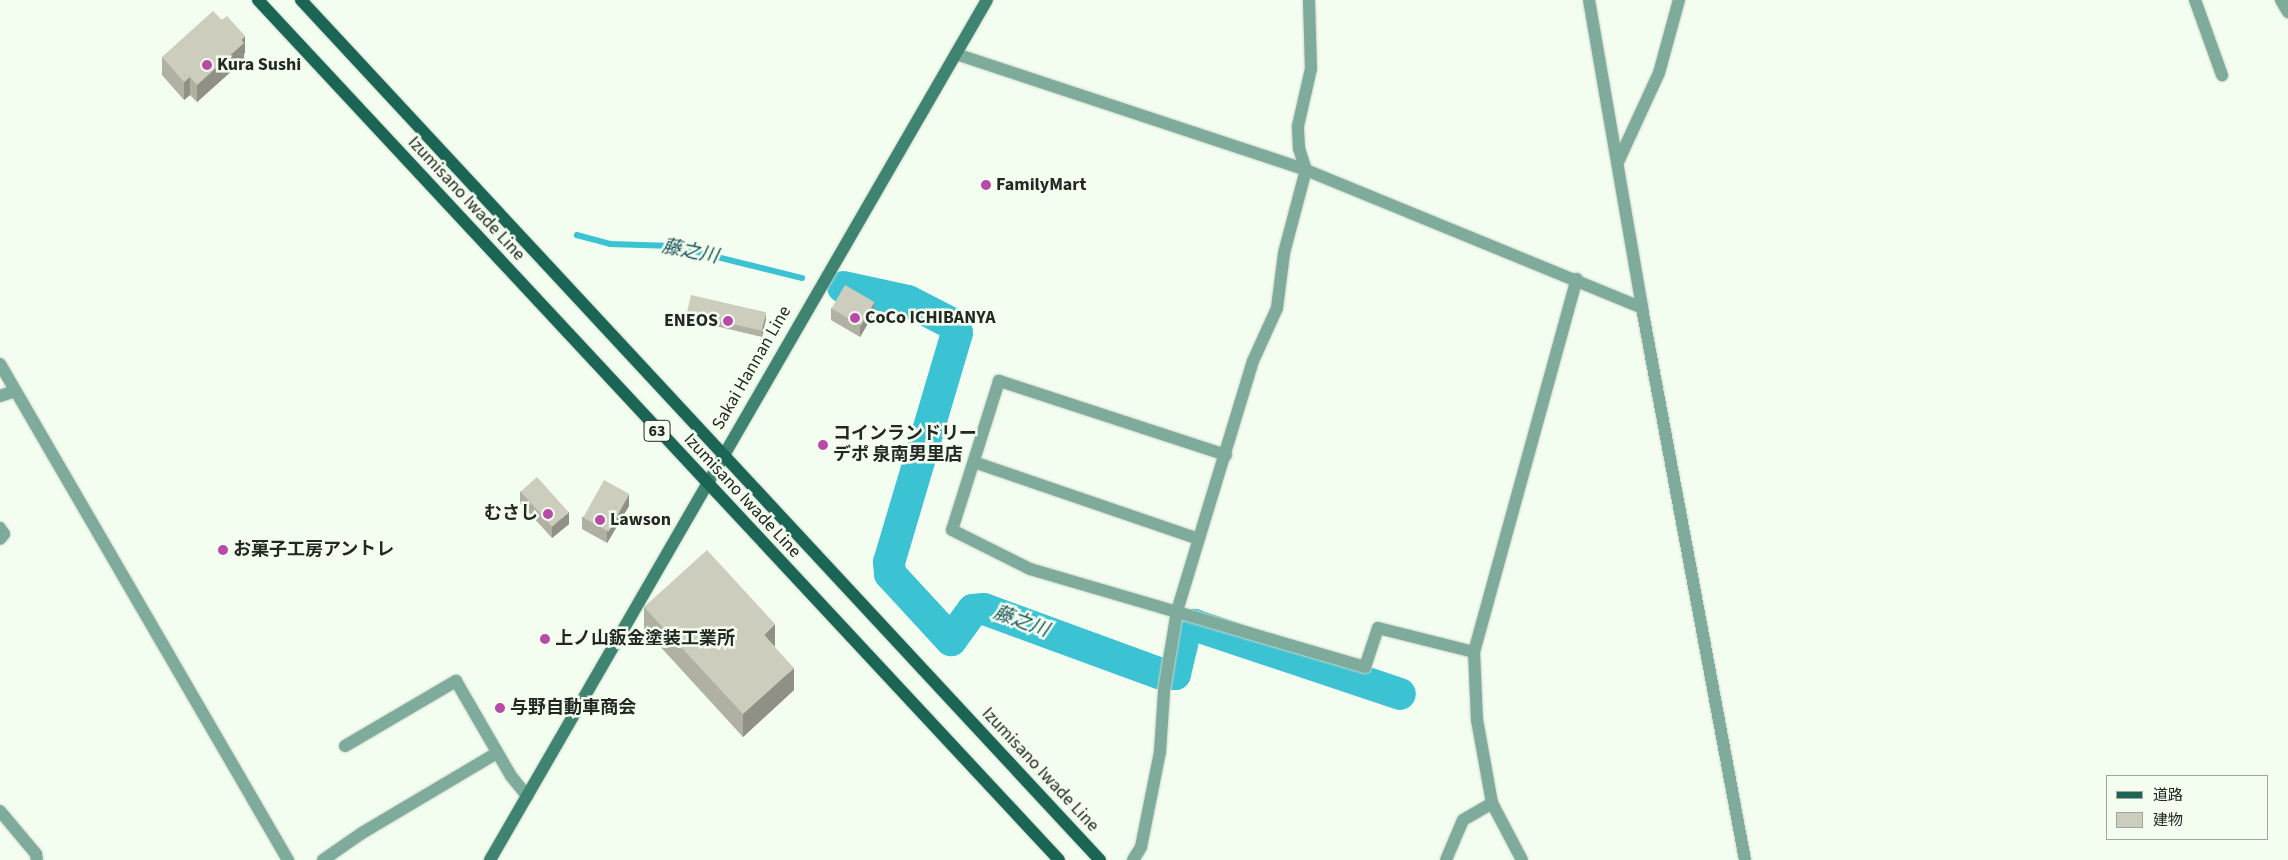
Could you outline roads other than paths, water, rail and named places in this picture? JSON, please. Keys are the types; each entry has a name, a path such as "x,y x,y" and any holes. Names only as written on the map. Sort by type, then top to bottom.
{"main road":[{"name":"Izumisano Iwade Line","path":"258,0 1059,860"},
{"name":"Izumisano Iwade Line","path":"301,0 723,452 1100,860"},
{"name":"Sakai Hannan Line","path":"490,860 707,484 723,452 987,0"}],"street":[{"path":"1133,860 1141,847 1160,752 1167,674 1177,611 1196,538 1226,454 1253,361 1277,308 1284,253 1306,170 1298,148 1298,126 1311,69 1310,0"},
{"path":"1589,0 1642,308 1745,860"},
{"path":"1618,162 1659,73 1680,0"},
{"path":"2195,0 2222,75"},
{"path":"2281,0 2288,12"},
{"path":"956,54 1306,170 1577,279 1642,308"},
{"path":"1522,860 1492,803 1477,720 1474,652 1577,279"},
{"path":"0,364 288,860"},
{"path":"1226,454 999,381 952,530 1030,569 1365,667 1378,628 1474,652"},
{"path":"0,396 15,391"},
{"path":"974,462 1196,538"},
{"path":"0,528 4,534 0,540"},
{"path":"344,746 456,681 497,753 527,796"},
{"path":"323,860 362,833 497,753"},
{"path":"1446,860 1463,820 1492,803"},
{"path":"0,811 36,854 37,860"}],"waterway":[{"name":"藤之川","path":"577,235 610,244 673,246 802,278"},
{"name":"藤之川","path":"843,287 908,301 955,325 957,333 889,562 890,574 951,640 973,610 984,609 1159,673 1175,674 1186,628 1194,625 1400,694"}],"place":[{"name":"Kura Sushi","path":"207,65"},
{"name":"FamilyMart","path":"986,185"},
{"name":"CoCo ICHIBANYA","path":"855,318"},
{"name":"ENEOS","path":"728,321"},
{"name":"コインランドリー デポ 泉南男里店","path":"823,445"},
{"name":"むさし","path":"548,514"},
{"name":"Lawson","path":"600,520"},
{"name":"お菓子工房アントレ","path":"223,550"},
{"name":"上ノ山鈑金塗装工業所","path":"545,639"},
{"name":"与野自動車商会","path":"500,708"}]}
